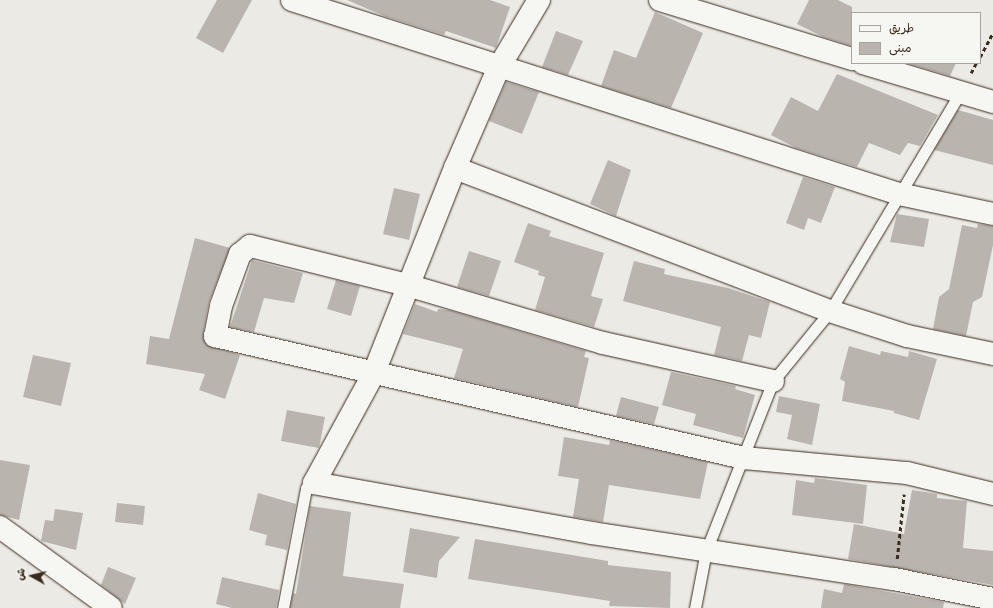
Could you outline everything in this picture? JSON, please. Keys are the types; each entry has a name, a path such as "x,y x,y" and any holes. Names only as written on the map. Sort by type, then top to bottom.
{"street":[{"path":"292,0 899,194 993,214"},
{"path":"538,0 499,67 455,168 411,286 374,374 314,483 706,552 894,579 988,602"},
{"path":"660,0 851,60"},
{"path":"866,64 993,102"},
{"path":"455,168 830,311 907,336 993,354"},
{"path":"773,381 603,343 411,286 250,246 240,254 221,306 215,336 374,374 744,458 907,473 993,494"},
{"path":"0,527 111,608"}],"lane":[{"path":"695,608 706,552 773,381 830,311 960,93"},
{"path":"283,608 306,488 314,483"}],"path":[{"path":"981,55 993,33"},
{"path":"894,579 907,473"}],"building":[{"path":"217,0 252,0 223,53 196,38"},
{"path":"347,0 490,0 510,7 496,48 446,31 444,35 384,16"},
{"path":"809,0 838,0 852,7 851,46 823,37 797,24"},
{"path":"655,12 703,33 671,108 601,86 614,50 636,58"},
{"path":"556,31 583,41 568,75 542,67"},
{"path":"909,64 956,64 950,76"},
{"path":"837,74 938,115 920,146 908,143 900,155 869,143 857,167 796,148 771,135 791,97 818,111"},
{"path":"506,82 539,92 522,134 489,121"},
{"path":"958,110 993,120 993,165 934,150"},
{"path":"608,160 631,170 616,216 590,204"},
{"path":"803,177 835,187 821,223 808,218 804,230 786,223"},
{"path":"394,188 420,194 409,240 383,234"},
{"path":"897,214 929,219 924,247 890,242"},
{"path":"528,223 551,231 549,236 604,253 591,296 603,299 594,327 535,310 545,277 538,275 539,271 514,262"},
{"path":"978,224 993,226 993,245 982,297 973,302 966,336 933,329 939,297 949,289 962,225 977,228"},
{"path":"195,238 230,248 209,302 203,334 207,345 240,355 225,399 199,390 205,374 146,364 150,336 169,339"},
{"path":"469,251 501,261 489,296 457,287"},
{"path":"252,260 303,273 294,303 264,298 254,332 230,327"},
{"path":"634,261 665,269 664,274 728,288 770,302 761,338 749,335 742,361 714,355 721,327 623,301"},
{"path":"336,280 360,286 351,316 327,309"},
{"path":"415,304 437,312 438,309 449,310 586,351 584,357 589,358 578,407 454,378 463,349 403,334"},
{"path":"849,346 880,355 881,351 908,357 909,351 937,359 919,420 894,413 894,411 842,401 845,382 840,379"},
{"path":"33,355 71,363 61,406 23,397"},
{"path":"671,372 736,386 735,389 755,395 743,438 693,425 696,414 662,405"},
{"path":"779,396 820,404 812,445 787,439 792,415 776,412"},
{"path":"621,397 659,407 654,424 616,416"},
{"path":"287,410 325,417 319,448 281,441"},
{"path":"564,437 609,445 610,440 708,462 700,499 609,485 603,522 573,517 579,479 558,476"},
{"path":"0,460 30,465 19,520 0,515"},
{"path":"815,478 867,485 863,524 792,515 796,480 814,483"},
{"path":"912,490 937,494 937,498 967,501 963,548 993,551 993,585 848,559 854,524 904,534"},
{"path":"258,493 296,504 287,550 265,545 267,535 249,530"},
{"path":"117,503 145,506 143,525 115,522"},
{"path":"310,506 351,512 343,576 404,584 400,608 290,608 293,593 296,594"},
{"path":"55,509 83,513 76,550 41,541 45,520 53,521"},
{"path":"410,528 460,537 439,561 437,578 403,572"},
{"path":"475,539 608,561 608,565 671,572 670,608 609,606 610,601 468,579"},
{"path":"108,567 136,578 125,604 101,585"},
{"path":"222,577 279,590 276,608 232,608 216,604"},
{"path":"844,584 944,602 943,608 821,608 824,589 842,593"}]}
